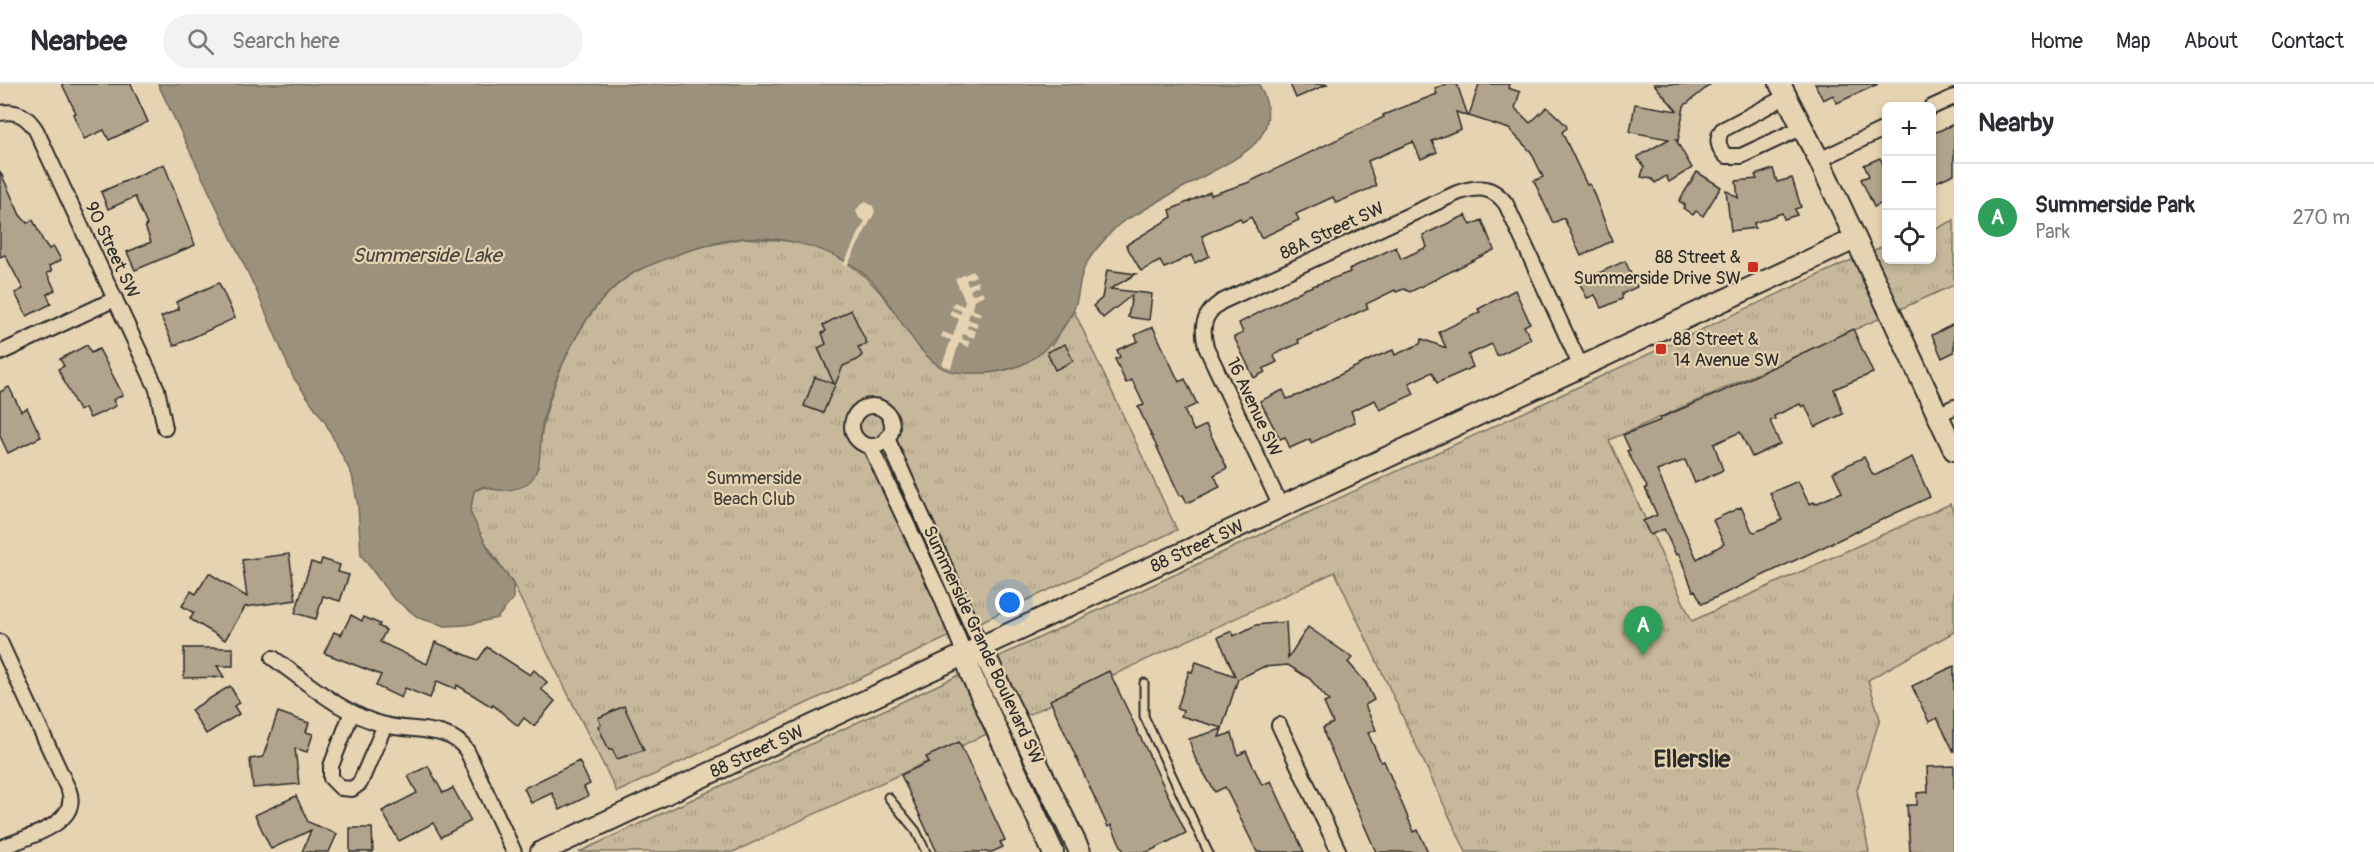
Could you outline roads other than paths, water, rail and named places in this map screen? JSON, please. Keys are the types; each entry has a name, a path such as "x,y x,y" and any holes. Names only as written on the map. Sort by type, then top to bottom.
{"street":[{"path":"1803,127 1741,156 1725,156 1720,150 1718,136 1722,130 1784,90 1803,127 1819,160 1855,239 1946,411 1954,450"},
{"path":"1936,105 1954,97"},
{"name":"90 Street SW","path":"0,113 20,114 26,117 36,130 157,388 165,428"},
{"path":"1819,160 1882,130"},
{"name":"88A Street SW","path":"1204,321 1208,312 1221,302 1457,193 1470,188 1484,188 1496,193 1506,204 1581,367"},
{"name":"88 Street SW","path":"542,852 1855,239"},
{"path":"0,353 115,299"},
{"name":"16 Avenue SW","path":"1204,321 1206,347 1281,507"},
{"name":"Summerside Grande Boulevard SW","path":"1053,852 971,674 973,651 887,438 892,426 888,414 877,406 864,407 854,416 852,429 858,440 870,446 940,594 973,651 1080,852"},
{"path":"870,446 882,443 887,438"},
{"path":"0,642 69,791 72,804 66,815 56,823 0,848"},
{"path":"273,658 352,712 385,725 442,734 462,743 514,852"},
{"path":"352,712 331,766 331,778 341,788 352,789 360,783 385,725"},
{"path":"1279,725 1339,852"}],"lane":[{"path":"1144,682 1144,716 1208,852"},
{"path":"888,797 916,831 926,852"}],"water":[{"name":"Summerside Lake","path":"158,84 1259,84 1266,102 1268,118 1264,131 1245,152 1117,226 1087,262 1074,309 1061,330 1038,355 1010,369 975,373 955,372 942,368 919,348 872,281 845,261 813,247 761,238 727,240 678,254 635,272 618,284 588,317 566,357 543,420 539,463 534,476 524,485 511,490 496,490 483,486 474,491 470,512 490,552 513,584 513,599 497,618 466,625 445,626 419,618 392,597 361,555 358,506 352,475 325,422 293,377 257,292"}],"place":[{"name":"88 Street & Summerside Drive SW","path":"1753,267"},
{"name":"88 Street & 14 Avenue SW","path":"1661,349"},
{"name":"Summerside Park","path":"1643,656"}],"district":[{"name":"Ellerslie","path":"1692,759"}],"park label":[{"name":"Summerside Beach Club","path":"754,488"}]}
